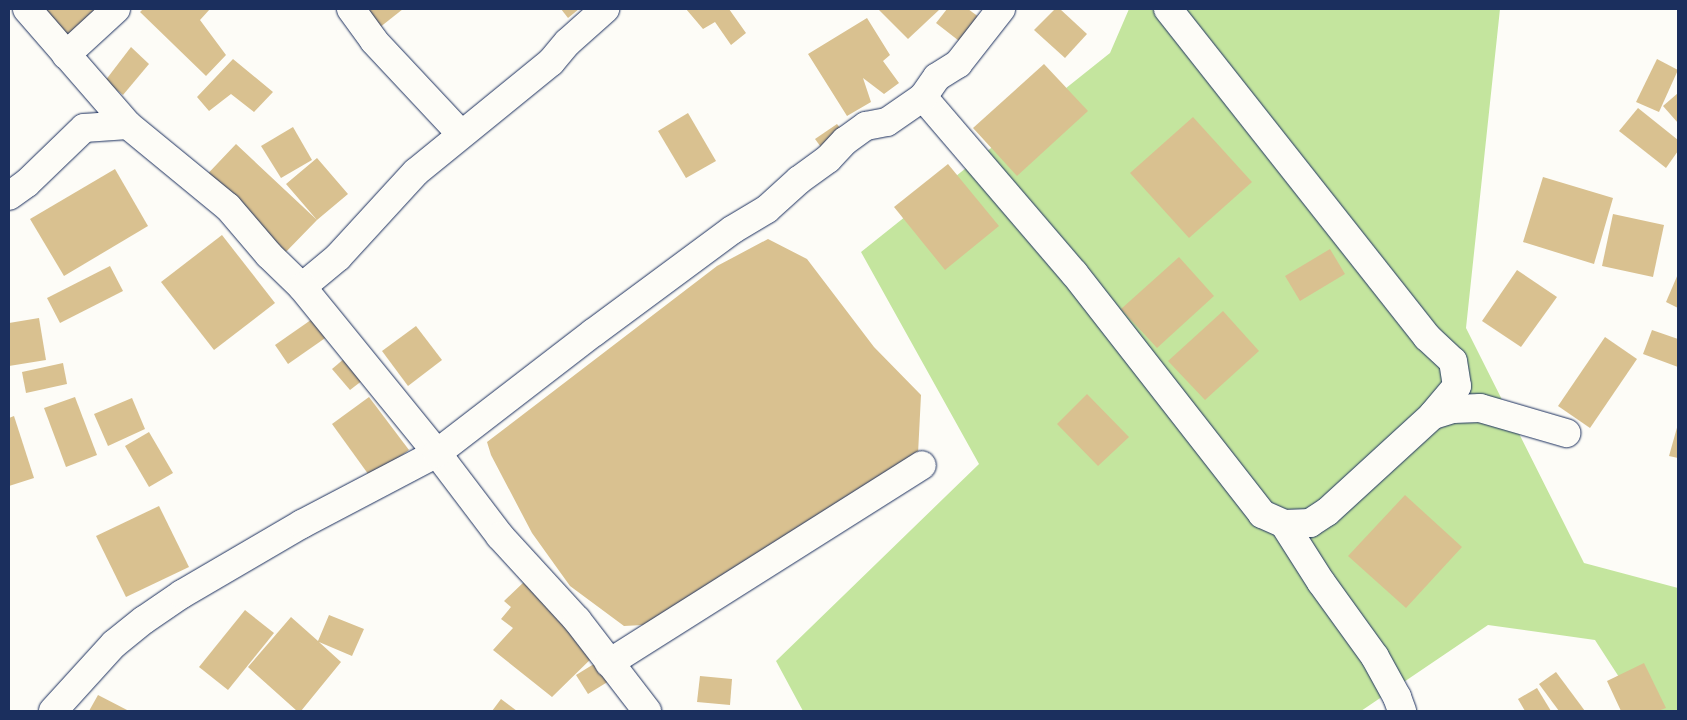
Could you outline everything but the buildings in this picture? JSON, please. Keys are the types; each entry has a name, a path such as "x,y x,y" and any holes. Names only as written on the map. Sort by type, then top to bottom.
{"street":[{"path":"27,9 128,125 228,207 302,288 437,453 500,536 577,620 646,711"},
{"path":"66,55 116,9"},
{"path":"351,9 374,41 461,134"},
{"path":"302,288 338,258 416,172 551,62 568,42 605,9"},
{"path":"923,97 1074,273 1262,514 1284,524 1310,522 1327,512 1433,415 1457,386 1453,362 1427,337 1168,9"},
{"path":"53,711 114,644 182,594 324,512 437,453 593,333 732,230 767,209 799,180 828,159 845,140 866,126 887,122 923,97 937,77 958,64 994,11"},
{"path":"9,196 27,184 84,128 128,125"},
{"path":"1433,415 1453,409 1480,408 1566,433"},
{"path":"609,663 922,465"},
{"path":"1284,524 1321,582 1375,657 1397,697 1402,711"}],"green space":[{"path":"1129,9 1500,9 1466,328 1584,563 1678,588 1678,711 1641,711 1595,640 1488,625 1361,711 803,711 776,661 979,464 861,252 1110,53"}]}
